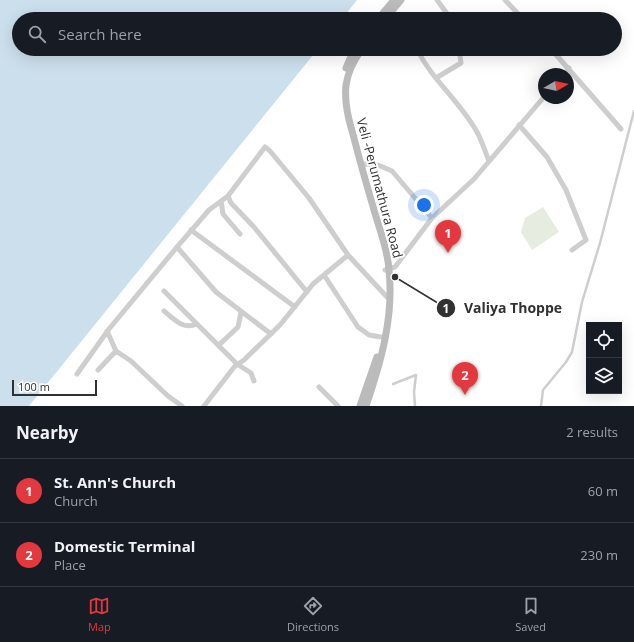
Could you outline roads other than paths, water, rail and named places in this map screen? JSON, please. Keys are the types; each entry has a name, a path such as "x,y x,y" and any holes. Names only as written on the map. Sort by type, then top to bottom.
{"main road":[{"path":"384,12 394,0"},
{"path":"392,12 401,0"},
{"path":"351,56 342,83 344,116 387,270 387,306 381,337 368,392 360,406"},
{"name":"Veli -Perumathura Road","path":"357,56 352,64 346,84 348,115 387,270 390,312 380,366 368,392 366,406"}],"street":[{"path":"437,0 446,12"},
{"path":"505,0 516,12"},
{"path":"420,56 425,66 474,127 489,161"},
{"path":"436,78 461,63 460,56"},
{"path":"558,56 569,68"},
{"path":"574,74 621,129"},
{"path":"387,270 395,267 432,218 474,179 538,104"},
{"path":"519,125 547,157 566,190 586,240 572,250"},
{"path":"77,374 107,331 191,230 209,210 228,196 264,147 270,151 298,184 348,255 387,297"},
{"path":"361,164 378,165 392,171 432,218"},
{"path":"228,196 231,203 254,227 306,292"},
{"path":"221,201 223,214 240,234"},
{"path":"191,230 295,307"},
{"path":"177,247 216,292 271,334"},
{"path":"204,406 237,364 244,360 271,334 306,292 348,255"},
{"path":"324,275 358,327 369,335 381,337"},
{"path":"164,291 237,364 251,373 254,381"},
{"path":"164,311 182,326 192,326 197,324"},
{"path":"219,346 238,327 241,312"},
{"path":"107,331 116,351 131,361 168,396 182,406"},
{"path":"98,370 116,351"},
{"path":"319,387 338,406"}],"lane":[{"path":"541,406 543,390 566,362 572,352 582,302 602,236 634,111"},
{"path":"393,384 416,375 414,406"}],"water":[{"path":"0,0 357,0 348,12 12,12 12,56 312,56 29,406 0,406"}],"place":[{"name":"St. Ann's Church","path":"448,253"},
{"name":"Valiya Thoppe","path":"395,277"},
{"name":"Domestic Terminal","path":"465,395"}]}
